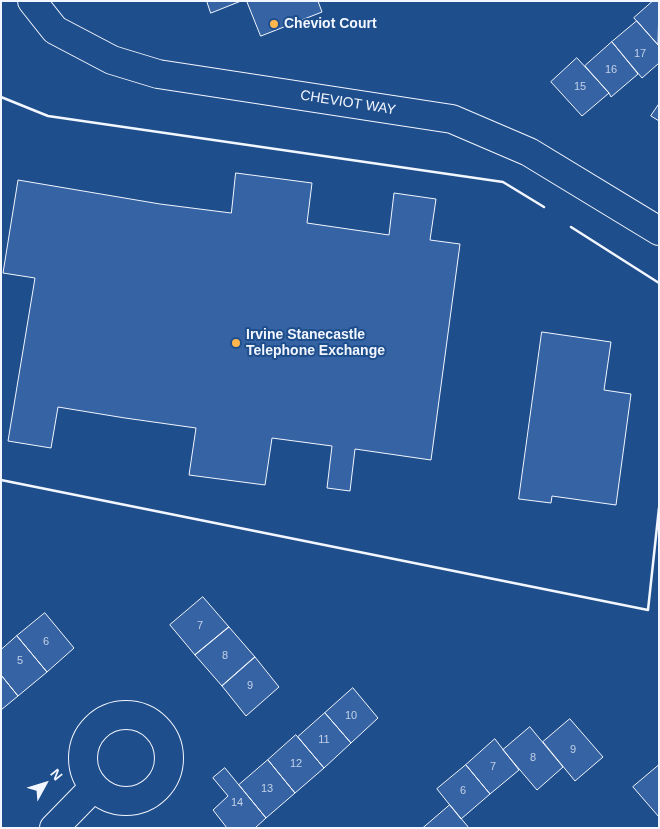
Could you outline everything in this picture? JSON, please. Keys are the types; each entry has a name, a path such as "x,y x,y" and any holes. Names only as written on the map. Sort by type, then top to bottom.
{"street":[{"name":"CHEVIOT WAY","path":"32,1 55,30 112,60 158,74 452,119 529,152 659,231"},
{"path":"54,828 94,787"}],"building":[{"path":"207,1 241,1 211,13"},
{"name":"Cheviot Court","path":"247,1 318,1 322,12 261,36"},
{"path":"653,1 659,1 658,45 634,18"},
{"path":"637,21 659,46 659,63 642,78 612,42"},
{"path":"612,42 638,74 611,97 585,66"},
{"path":"577,58 609,93 582,116 551,82"},
{"path":"659,104 659,121 651,116"},
{"name":"Irvine Stanecastle Telephone Exchange","path":"236,173 312,183 307,223 389,235 394,193 436,199 430,240 460,244 431,460 355,449 350,491 327,488 332,446 272,438 265,485 189,475 196,428 58,407 51,448 8,441 35,278 3,273 18,180 160,204 231,213"},
{"path":"542,332 611,342 604,390 631,394 616,505 552,496 551,503 519,499"},
{"path":"203,597 229,627 195,655 170,625"},
{"path":"45,613 74,648 47,672 17,636"},
{"path":"229,627 255,657 222,686 195,655"},
{"path":"17,636 47,672 18,696 1,675 1,650"},
{"path":"255,657 279,687 246,716 222,686"},
{"path":"1,675 18,696 1,710"},
{"path":"353,688 378,718 351,743 325,713"},
{"path":"325,713 351,743 324,768 298,737"},
{"path":"570,719 603,757 575,781 543,742"},
{"path":"530,727 563,767 537,790 503,750"},
{"path":"296,735 324,768 295,793 268,760"},
{"path":"495,739 519,770 490,794 466,765"},
{"path":"268,760 295,793 266,818 239,785"},
{"path":"466,765 490,794 461,819 437,789"},
{"path":"659,765 659,817 633,787"},
{"path":"225,768 266,818 255,828 227,828 213,810 228,796 213,778"},
{"path":"450,805 469,828 423,828"}],"wall":[{"path":"1,97 48,116 503,182 544,207"},
{"path":"571,227 659,283"},
{"path":"1,480 648,610 659,508"}],"place":[{"name":"Cheviot Court","path":"274,24"},
{"name":"Irvine Stanecastle Telephone Exchange","path":"236,343"}]}
